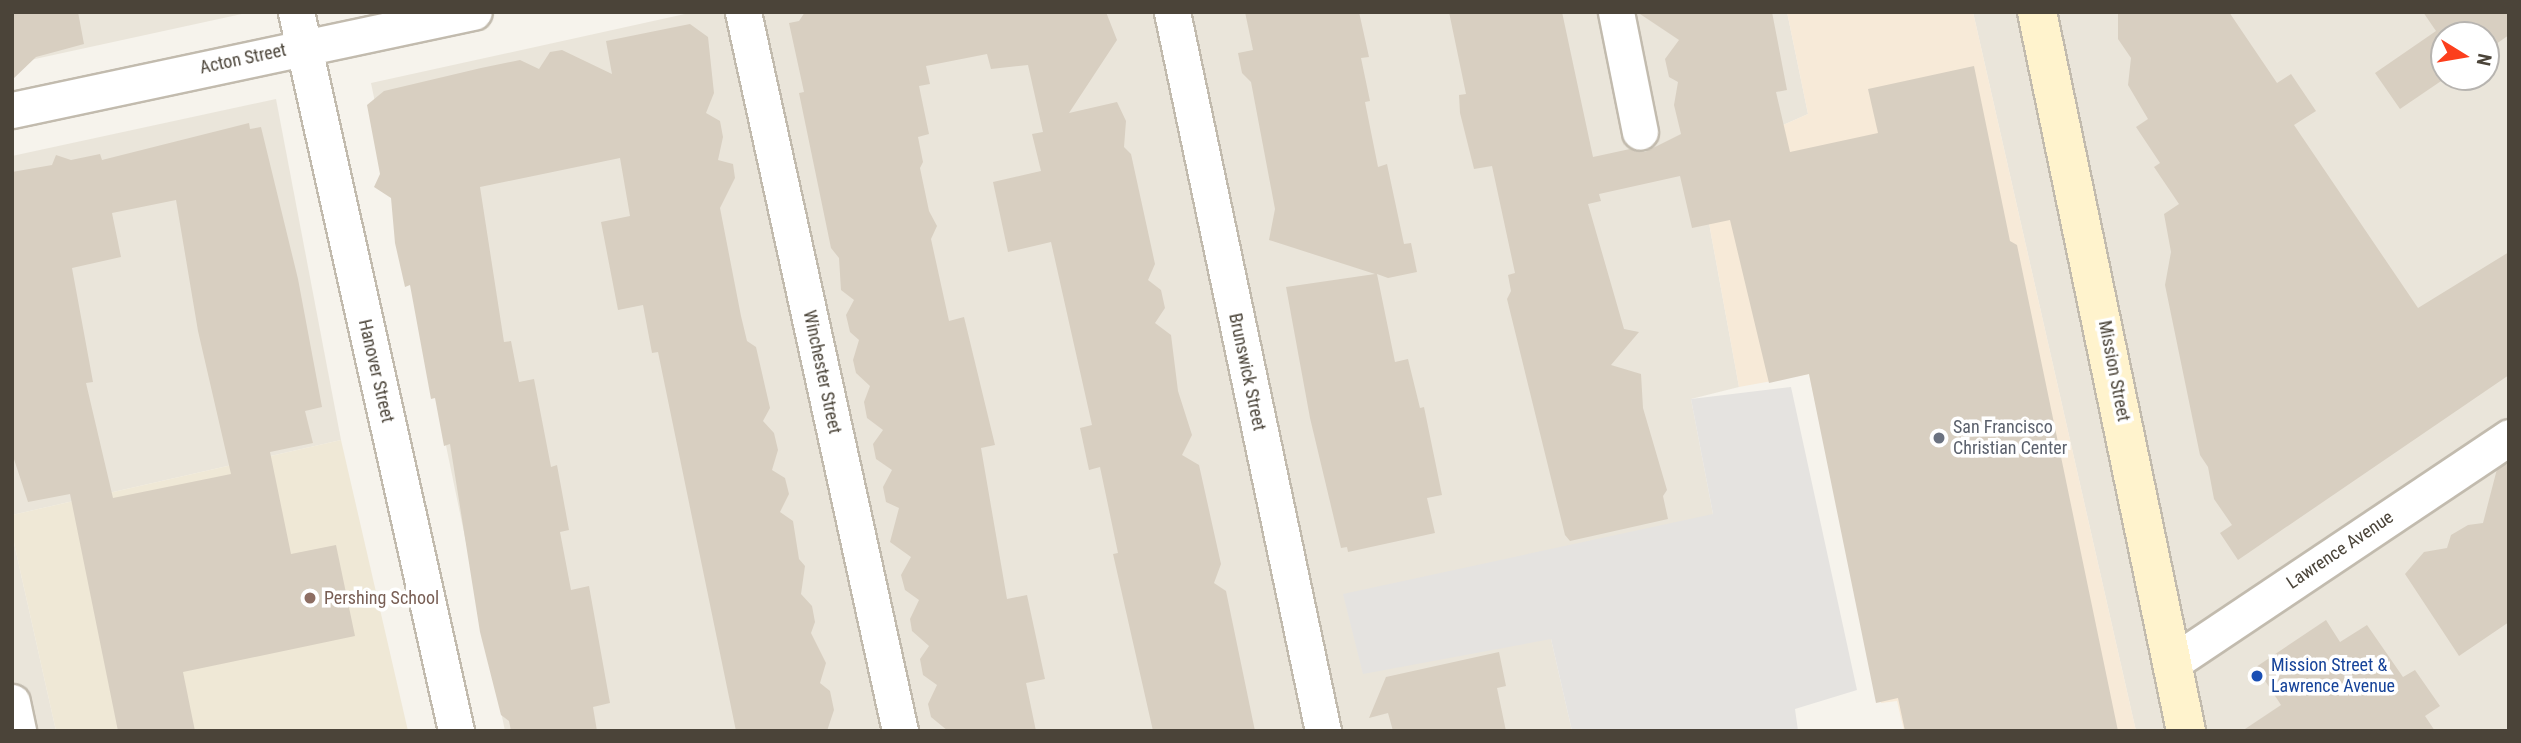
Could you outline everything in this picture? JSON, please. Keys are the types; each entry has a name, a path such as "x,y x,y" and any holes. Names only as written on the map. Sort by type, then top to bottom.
{"main road":[{"name":"Mission Street","path":"2037,12 2186,731"}],"street":[{"name":"Hanover Street","path":"296,12 456,731"},
{"name":"Acton Street","path":"12,110 474,12"},
{"name":"Winchester Street","path":"743,12 900,731"},
{"name":"Brunswick Street","path":"1172,12 1323,731"},
{"path":"1616,12 1640,132"},
{"name":"Lawrence Avenue","path":"2172,663 2509,437"},
{"path":"12,702 19,731"}],"shaded area":[{"path":"12,12 251,12 12,64"},
{"path":"694,12 1787,12 1808,114 1698,163 1739,387 1691,399 1713,514 1551,639 1572,731 505,731 371,83"},
{"path":"1787,12 1973,12 2136,731 1904,731 1897,701 1881,703 1809,374 1739,387 1698,163 1808,114"},
{"path":"1973,12 2509,12 2509,731 2136,731"},
{"path":"276,99 341,440 12,515 12,156"},
{"path":"1791,387 1857,690 1795,709 1798,731 1572,731 1551,639 1363,674 1343,594 1713,514 1691,399"},
{"path":"341,440 408,731 56,731 12,534 12,515"},
{"path":"12,534 56,731 12,731"}],"building":[{"path":"12,12 78,12 84,44 36,57 12,80"},
{"path":"805,12 1106,12 1117,40 1069,113 1117,102 1126,121 1124,147 1131,154 1155,264 1148,280 1161,290 1165,308 1155,323 1171,335 1178,391 1192,435 1182,455 1199,465 1221,564 1214,583 1226,591 1255,731 1153,731 1113,554 1118,553 1100,467 1089,470 1080,428 1092,425 1051,242 1008,252 993,182 1041,171 1032,134 1043,132 1028,65 991,69 987,54 926,66 930,84 919,86 929,134 918,137 923,162 920,168 929,211 937,226 931,239 949,321 964,317 995,445 981,448 1007,599 1027,595 1045,679 1026,683 1036,731 948,731 931,717 928,704 937,685 923,675 920,659 929,646 912,631 910,619 919,600 905,590 901,575 911,557 890,542 899,508 886,502 883,487 892,470 876,459 873,444 883,430 867,418 864,402 870,386 856,373 853,360 859,340 850,332 846,315 854,300 841,290 839,258 831,248 799,93 804,92 789,23 799,21"},
{"path":"1245,12 1359,12 1369,57 1361,58 1370,101 1365,102 1378,167 1387,164 1404,244 1411,243 1417,272 1388,278 1377,274 1395,362 1408,359 1420,408 1424,407 1442,495 1427,498 1435,533 1348,552 1347,547 1341,548 1310,418 1286,287 1375,274 1269,240 1275,209 1251,82 1242,73 1238,53 1253,50"},
{"path":"1449,12 1562,12 1593,157 1630,149 1645,152 1681,134 1674,105 1678,82 1669,77 1665,59 1679,40 1637,12 1772,12 1787,90 1776,92 1790,152 1878,133 1868,89 1974,66 2010,241 2017,245 2118,731 1905,731 1898,698 1876,703 1809,374 1769,383 1730,220 1692,228 1680,176 1599,194 1601,201 1588,204 1624,329 1639,332 1611,365 1641,374 1643,408 1667,490 1663,496 1668,519 1570,541 1565,535 1507,299 1511,291 1508,275 1515,273 1492,166 1474,169 1460,113 1459,95 1466,94"},
{"path":"2118,12 2229,12 2277,83 2291,74 2316,111 2294,125 2418,308 2509,252 2509,375 2238,560 2220,533 2232,525 2214,499 2208,467 2200,455 2165,285 2171,252 2164,214 2179,204 2154,167 2160,163 2136,127 2148,119 2128,85 2131,58 2118,39"},
{"path":"2423,12 2509,12 2509,35 2500,41 2500,21 2430,22"},
{"path":"690,24 708,37 714,93 706,113 720,121 723,137 718,160 733,164 735,178 720,208 747,341 756,347 770,408 763,421 774,433 778,450 772,470 785,478 789,494 780,512 793,521 799,559 805,566 801,594 812,606 815,622 811,633 826,663 820,683 830,691 834,710 827,731 736,731 658,352 652,353 643,305 618,310 601,222 630,216 620,158 480,187 504,342 511,341 519,382 534,379 551,467 557,465 569,530 560,532 571,590 589,586 610,703 593,707 597,731 511,731 509,721 501,715 480,632 450,444 444,446 435,398 431,399 410,285 405,287 395,243 391,198 374,187 380,174 367,105 384,91 481,68 520,60 539,69 550,52 562,50 612,74 606,41"},
{"path":"2430,35 2430,89 2400,109 2375,73"},
{"path":"249,123 250,129 261,127 298,279 322,407 305,411 313,443 270,452 291,554 336,545 355,636 183,672 195,731 118,731 70,494 28,502 12,453 12,172 52,165 56,155 71,160 100,154 102,160","holes":["176,200 198,331 231,474 113,498 86,383 93,382 72,268 121,257 112,213"]},
{"path":"2505,464 2509,465 2509,622 2459,656 2405,574 2424,552 2447,548 2451,535 2468,525 2483,523 2497,469"},
{"path":"2326,620 2340,642 2367,625 2403,677 2415,670 2440,706 2425,716 2435,731 2242,731 2281,705 2256,667"},
{"path":"1499,652 1506,686 1497,688 1506,731 1393,731 1388,713 1369,718 1386,677"}],"place":[{"name":"San Francisco Christian Center","path":"1939,438"},
{"name":"Pershing School","path":"310,598"},
{"name":"Mission Street & Lawrence Avenue","path":"2257,676"}]}
